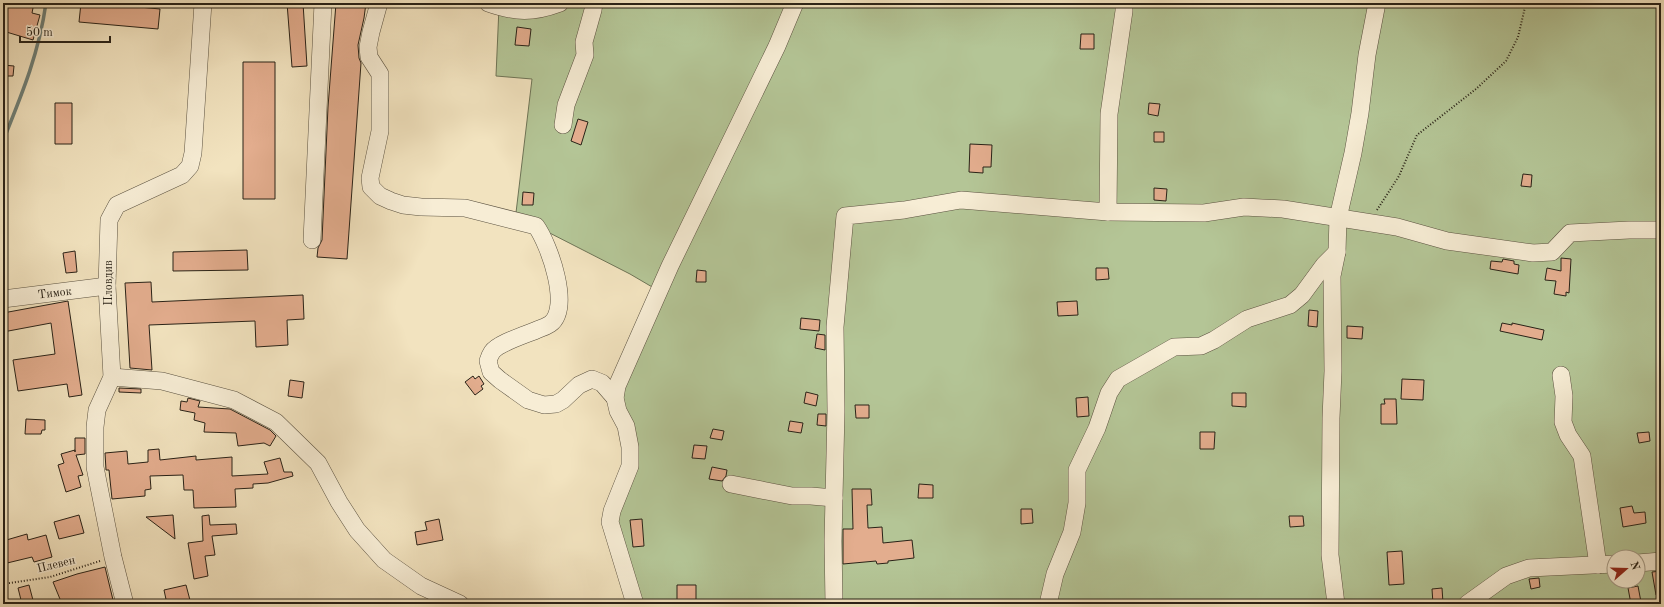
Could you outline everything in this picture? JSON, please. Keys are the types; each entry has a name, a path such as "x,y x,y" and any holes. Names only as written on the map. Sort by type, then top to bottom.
{"street":[{"name":"Пловдив","path":"125,604 113,558 95,467 95,427 97,410 112,377 107,286 109,220 117,205 182,175 190,166 193,153 203,3"},
{"path":"312,240 323,3"},
{"path":"379,3 368,47 369,57 380,74 380,131 370,178 371,187 380,196 391,202 403,205 465,208 536,226 542,234 557,277 559,296 558,313 550,324 492,351 488,361 491,372 528,400 544,405 556,404 563,400 579,385 592,380 602,383 615,398"},
{"path":"488,3 521,11 537,11 560,3"},
{"path":"563,125 566,105 585,55 584,42 594,3"},
{"path":"635,604 610,522 614,504 630,466 630,447 626,426 618,411 615,398 617,386 670,266 777,46 795,3"},
{"path":"1108,212 1109,114 1124,3"},
{"path":"1336,604 1330,555 1331,418 1333,371 1332,276 1337,252 1338,218 1353,153 1360,113 1367,55 1377,3"},
{"path":"834,604 833,541 836,411 835,327 845,216 904,210 961,200 1108,212 1204,213 1244,207 1283,209 1396,227 1447,241 1533,253 1552,252 1570,233 1661,230"},
{"path":"1048,604 1055,574 1072,532 1077,503 1078,470 1097,428 1109,393 1118,379 1174,347 1201,346 1214,340 1247,319 1290,305 1302,295 1324,265 1337,252"},
{"name":"Тимок","path":"3,299 107,286"},
{"path":"1466,604 1506,576 1529,568 1606,564 1582,456 1568,435 1563,422 1564,396 1561,375"},
{"path":"112,377 162,382 234,400 276,422 318,463 339,502 357,530 384,560 421,586 460,604"},
{"path":"731,484 792,496 834,498"},
{"path":"1646,562 1661,561"}],"path":[{"path":"1368,222 1399,176 1417,135 1476,89 1506,61 1518,37 1526,3"},
{"name":"Плевен","path":"3,584 50,577 113,558"}],"green space":[{"path":"485,3 1661,3 1661,604 635,604 610,522 630,466 615,398 659,291 630,274 536,226 515,221 532,79 496,76 499,7"}],"building":[{"path":"3,3 34,3 32,13 40,15 33,40 3,31"},
{"path":"81,3 98,3 160,9 158,29 79,22"},
{"path":"287,3 303,3 307,66 292,67"},
{"path":"336,3 366,3 358,45 361,63 347,259 317,257 318,248 322,240 328,107"},
{"path":"517,27 531,29 529,46 515,45"},
{"path":"1081,34 1094,34 1094,49 1080,49"},
{"path":"243,62 275,62 275,199 243,199"},
{"path":"3,65 14,66 13,76 3,76"},
{"path":"55,103 72,103 72,144 55,144"},
{"path":"1149,103 1160,104 1158,116 1148,114"},
{"path":"578,119 588,122 581,145 571,141"},
{"path":"1154,132 1164,132 1164,142 1154,142"},
{"path":"970,144 992,145 991,167 983,167 983,173 969,172"},
{"path":"1523,174 1532,175 1531,187 1521,186"},
{"path":"1154,188 1167,189 1166,201 1154,200"},
{"path":"523,192 534,193 533,205 522,205"},
{"path":"247,250 248,270 173,271 173,252"},
{"path":"75,251 77,272 66,273 63,253"},
{"path":"1561,258 1571,259 1569,293 1566,292 1566,296 1554,294 1556,281 1545,280 1547,268 1561,271"},
{"path":"1503,259 1514,261 1514,264 1519,265 1518,274 1490,269 1491,261 1502,262"},
{"path":"1096,268 1108,268 1109,279 1096,280"},
{"path":"697,270 706,271 706,282 696,282"},
{"path":"151,282 152,302 303,295 304,319 287,320 288,345 256,347 255,321 149,325 152,370 130,368 125,283"},
{"path":"68,301 82,395 69,397 67,384 18,391 13,360 55,354 51,323 3,332 3,313"},
{"path":"1077,301 1078,315 1058,316 1057,302"},
{"path":"1309,310 1318,311 1317,327 1308,326"},
{"path":"801,318 820,320 819,331 800,329"},
{"path":"1502,323 1512,325 1512,323 1544,330 1542,340 1500,331"},
{"path":"1347,326 1363,327 1362,339 1347,338"},
{"path":"817,334 825,335 825,350 815,348"},
{"path":"473,376 475,379 479,376 484,384 481,386 483,389 475,395 465,382"},
{"path":"1402,379 1424,380 1423,400 1401,399"},
{"path":"290,380 304,382 302,398 288,396"},
{"path":"119,388 141,389 141,393 119,392"},
{"path":"806,392 818,395 816,406 804,403"},
{"path":"1232,393 1246,393 1246,407 1232,406"},
{"path":"1088,397 1089,416 1077,417 1076,398"},
{"path":"188,398 200,401 198,407 230,409 270,430 276,436 270,446 264,443 238,446 236,433 204,432 205,423 194,420 195,413 180,410 181,401 187,402"},
{"path":"1384,399 1396,399 1397,424 1381,424 1381,404 1385,404"},
{"path":"855,405 869,405 869,418 856,418"},
{"path":"818,414 826,414 826,426 817,425"},
{"path":"26,419 45,420 45,430 42,430 41,434 25,434"},
{"path":"790,421 803,423 801,433 788,431"},
{"path":"713,429 724,431 722,440 710,438"},
{"path":"1200,432 1215,432 1214,449 1200,449"},
{"path":"1649,432 1650,441 1639,443 1637,433"},
{"path":"75,438 85,438 85,454 76,455 83,475 78,476 81,487 66,492 58,465 64,463 61,454 75,450"},
{"path":"694,445 707,446 705,459 692,458"},
{"path":"159,449 160,460 196,456 196,460 232,457 232,476 268,474 264,462 280,458 284,472 292,472 293,476 268,483 253,484 253,488 235,489 236,507 194,508 193,490 184,490 183,475 150,476 151,489 145,490 145,496 112,499 109,470 106,470 105,453 127,451 128,464 148,462 148,450"},
{"path":"712,467 727,470 726,476 722,481 709,479"},
{"path":"919,484 933,485 933,498 918,498"},
{"path":"852,489 871,489 872,505 867,505 868,528 882,527 883,543 912,540 914,558 888,561 888,563 877,564 876,561 843,564 843,529 853,529"},
{"path":"1632,506 1634,513 1645,512 1646,523 1623,527 1620,508"},
{"path":"1021,509 1032,509 1033,523 1021,524"},
{"path":"79,515 84,533 59,539 54,522"},
{"path":"173,515 175,539 146,517"},
{"path":"209,515 210,525 236,524 237,534 212,536 215,555 205,556 208,576 194,579 188,543 203,541 202,516"},
{"path":"1289,516 1303,516 1304,526 1290,527"},
{"path":"439,519 443,540 417,545 415,532 427,530 425,522"},
{"path":"642,519 644,546 633,547 630,520"},
{"path":"27,534 28,540 46,535 52,557 34,562 32,557 3,564 3,541"},
{"path":"1402,551 1404,584 1389,585 1387,552"},
{"path":"105,567 114,604 62,604 53,582"},
{"path":"1661,571 1661,594 1656,595 1652,572"},
{"path":"1539,578 1540,587 1531,589 1529,579"},
{"path":"29,585 34,604 22,604 18,588"},
{"path":"186,585 191,604 167,604 164,590"},
{"path":"677,585 696,585 696,604 677,604"},
{"path":"1442,588 1443,603 1433,604 1432,589"},
{"path":"1628,589 1639,589 1641,602 1631,604"}],"waterway":[{"path":"3,141 23,90 34,56 46,3"}]}
